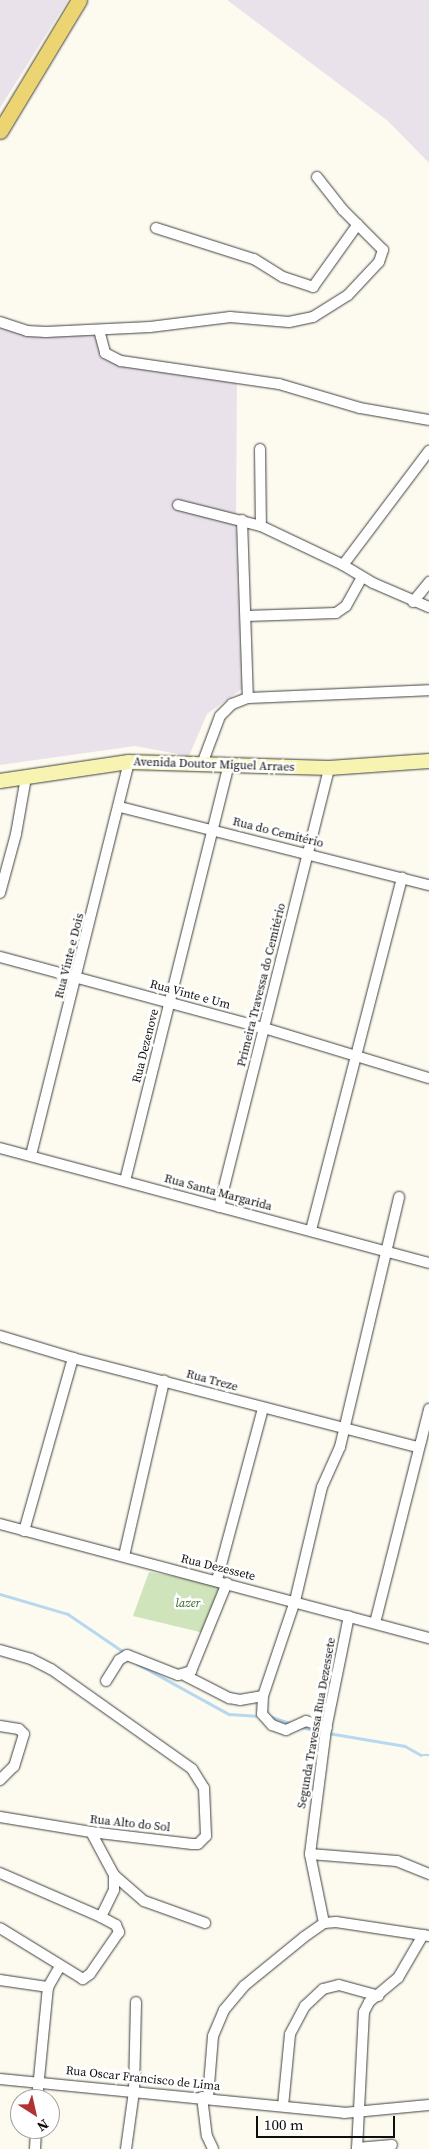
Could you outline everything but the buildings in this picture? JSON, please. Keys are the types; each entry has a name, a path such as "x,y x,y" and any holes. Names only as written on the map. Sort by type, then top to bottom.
{"main road":[{"path":"0,131 79,0"},
{"name":"Avenida Doutor Miguel Arraes","path":"0,781 129,762 329,768 429,761"}],"street":[{"path":"0,322 27,331 99,330 230,317 289,322 313,317 348,294 381,258 382,247 358,224 317,176"},
{"path":"156,228 254,259 284,277 313,287 358,224"},
{"path":"99,330 105,353 120,361 279,384 353,406 429,420"},
{"path":"260,449 261,526"},
{"path":"343,565 429,451"},
{"path":"178,504 261,526 343,565 362,577 413,602 429,607"},
{"path":"242,520 248,698"},
{"path":"246,616 336,612 346,606 362,577"},
{"path":"413,602 429,582"},
{"path":"202,764 220,716 232,704 248,698 429,690"},
{"name":"Rua Vinte e Dois","path":"31,1155 78,978 120,807 129,762"},
{"name":"Rua Dezenove","path":"125,1181 230,765"},
{"name":"Primeira Travessa do Cemitério","path":"219,1207 329,768"},
{"path":"0,892 16,834 26,777"},
{"name":"Rua do Cemitério","path":"120,807 429,885"},
{"path":"311,1230 402,878"},
{"name":"Rua Vinte e Um","path":"0,957 264,1028 356,1058 429,1078"},
{"name":"Rua Santa Margarida","path":"0,1148 429,1263"},
{"path":"326,1732 306,1721 286,1730 267,1721 262,1714 263,1696 295,1601 322,1487 340,1447 399,1197"},
{"name":"Rua Treze","path":"0,1336 73,1358 418,1447"},
{"path":"24,1531 73,1358"},
{"path":"124,1556 164,1381"},
{"path":"184,1675 196,1664 222,1581 263,1408"},
{"path":"375,1623 429,1409"},
{"name":"Rua Dezessete","path":"0,1524 222,1581 429,1638"},
{"name":"Segunda Travessa Rua Dezessete","path":"324,1924 310,1854 326,1732 349,1616"},
{"name":"Rua Alto do Sol","path":"0,1650 31,1659 51,1669 177,1757 200,1777 204,1788 206,1836 198,1844 91,1832 0,1817"},
{"path":"106,1681 125,1656 184,1675 229,1698 240,1700 263,1696"},
{"path":"0,1726 19,1729 24,1734 14,1766 0,1780"},
{"path":"91,1832 114,1876 144,1901 205,1924"},
{"path":"310,1854 397,1862 429,1874"},
{"path":"0,1873 101,1917 116,1925 119,1932 90,1974 79,1978 0,1928"},
{"path":"101,1917 114,1890 114,1876"},
{"path":"213,2149 207,2136 205,2097 213,2036 232,1998 324,1924 362,1924 426,1936 398,1978 379,1996 369,2002 364,2012 357,2148 392,2145"},
{"path":"38,2089 48,1987 60,1966"},
{"path":"0,1980 48,1987"},
{"path":"283,2106 290,2034 305,2006 323,1989 340,1985 379,1996"},
{"path":"126,2149 134,2091 136,2002"},
{"name":"Rua Oscar Francisco de Lima","path":"0,2079 205,2097 358,2114 429,2105"}],"shaded area":[{"path":"0,0 68,0 0,108"},
{"path":"227,0 429,0 429,163 388,121"},
{"path":"0,319 25,330 95,329 106,353 237,381 236,525 242,689 207,714 189,756 135,746 0,765"}],"green space":[{"name":"lazer","path":"149,1572 223,1585 204,1633 133,1616"}],"waterway":[{"path":"0,1594 68,1614 124,1652"},
{"path":"138,1664 229,1714 255,1716"},
{"path":"272,1717 292,1724"},
{"path":"301,1727 323,1732"},
{"path":"328,1733 405,1746 421,1755 429,1755"}]}
